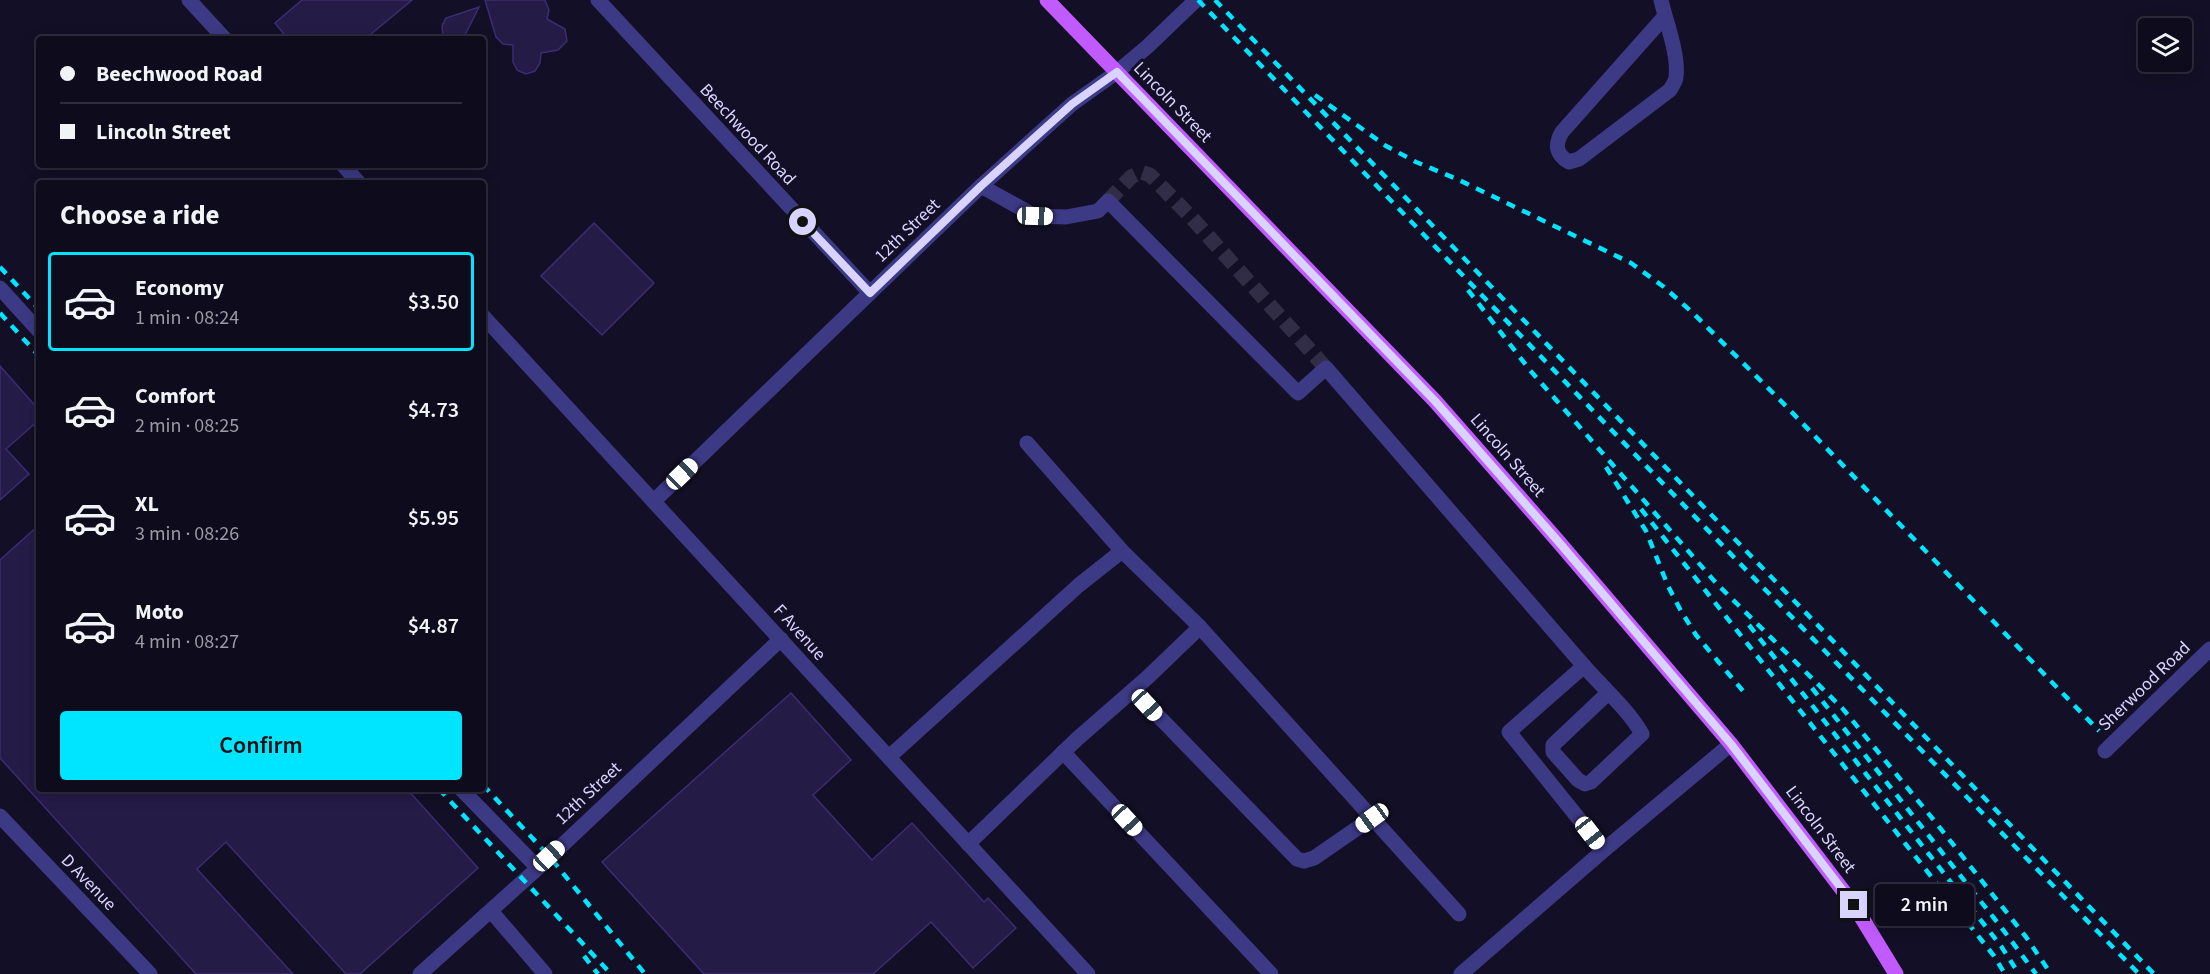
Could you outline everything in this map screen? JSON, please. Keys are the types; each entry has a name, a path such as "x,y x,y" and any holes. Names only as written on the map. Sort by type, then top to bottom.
{"main road":[{"name":"Lincoln Street","path":"1047,0 1435,401 1565,549 1731,744 1854,905 1896,974"}],"street":[{"path":"189,0 222,36"},
{"name":"Beechwood Road","path":"598,0 870,293"},
{"name":"12th Street","path":"654,501 981,186 1072,104 1147,47 1196,0"},
{"path":"1661,0 1665,16 1675,58 1676,78 1670,90 1579,159 1569,162 1561,157 1557,149 1557,141 1562,132 1665,16"},
{"path":"346,168 356,180"},
{"path":"981,186 1035,216 1066,217 1098,211 1108,201 1298,393 1326,368 1638,726 1642,734 1591,782 1585,784 1578,780 1553,752 1553,745 1608,693"},
{"path":"0,288 36,328"},
{"name":"F Avenue","path":"486,319 1088,974"},
{"path":"1027,443 1122,551 1200,627 1458,914"},
{"path":"889,757 1079,585 1122,551"},
{"path":"968,844 1200,627"},
{"name":"12th Street","path":"420,974 538,868 781,639"},
{"name":"Sherwood Road","path":"2105,751 2210,649"},
{"path":"1584,666 1509,732 1604,850"},
{"path":"1133,690 1297,859 1304,861 1314,858 1372,818"},
{"path":"1461,974 1731,744"},
{"path":"1064,752 1271,974"},
{"path":"464,792 538,868"},
{"name":"D Avenue","path":"0,816 150,974"},
{"path":"491,911 545,974"}],"building":[{"path":"302,0 412,0 369,36 286,36 275,23"},
{"path":"485,0 545,0 549,10 547,19 565,29 567,41 558,50 541,53 540,63 535,71 526,74 517,70 513,62 513,45 503,44 496,37"},
{"path":"479,7 464,36 444,36 442,26 446,18"},
{"path":"594,223 654,283 602,335 541,276"},
{"path":"0,366 36,407 36,423 6,449 29,474 0,500"},
{"path":"36,528 36,792 410,792 478,868 360,974 346,974 226,842 197,869 293,974 196,974 0,758 0,560"},
{"path":"791,693 851,760 813,795 872,860 912,823 984,902 988,898 1016,928 973,968 931,922 873,974 704,974 602,862"}],"tunnel":[{"path":"1108,201 1131,177 1141,172 1150,175 1191,217 1326,368"}],"railway":[{"path":"1198,0 1750,574 2139,974"},
{"path":"1215,0 2154,974"},
{"path":"1315,95 1386,146 1631,263 1664,287 1780,400 2099,731"},
{"path":"0,267 36,306"},
{"path":"1468,290 1529,369 1717,584 1843,709 2026,937 2051,974"},
{"path":"0,313 36,353"},
{"path":"1606,467 1646,531 1668,586 1681,611 1696,635 1743,691"},
{"path":"1641,509 1994,956 2005,974"},
{"path":"1749,625 2001,946 2019,974"},
{"path":"1812,688 2036,974"},
{"path":"486,788 549,856 645,974"},
{"path":"442,792 611,974"},
{"path":"584,956 598,974"}],"route":[{"path":"803,222 870,293 981,186 1072,104 1117,72 1435,401 1731,744 1854,905"}]}
